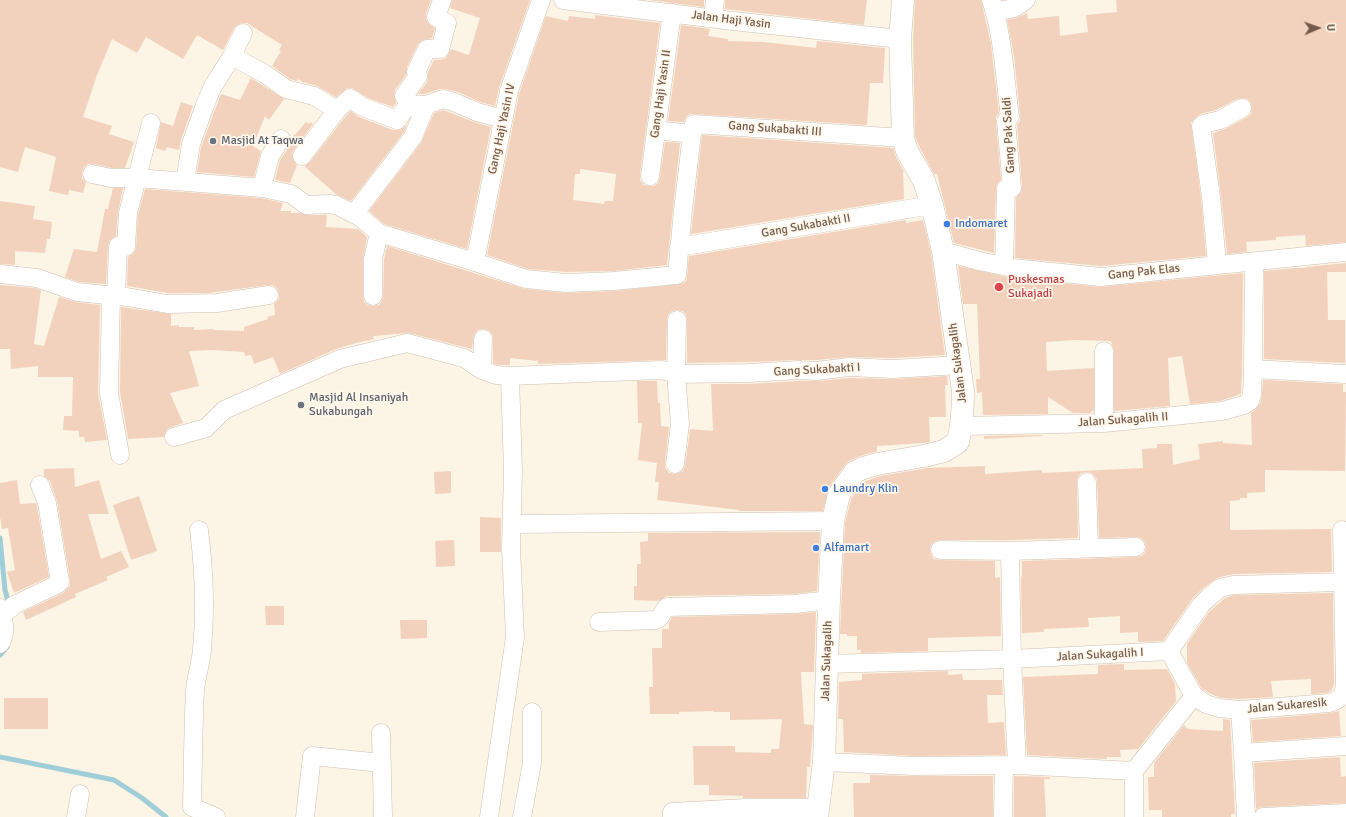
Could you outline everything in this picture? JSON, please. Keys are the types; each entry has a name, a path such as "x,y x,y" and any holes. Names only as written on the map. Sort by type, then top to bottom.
{"street":[{"path":"418,104 404,96 418,76 416,72 427,48 440,49 447,23 436,17 442,0"},
{"name":"Gang Haji Yasin IV","path":"475,262 509,91 541,0"},
{"name":"Jalan Haji Yasin","path":"563,0 660,8 713,18 900,39"},
{"path":"713,18 715,0"},
{"name":"Jalan Sukagalih","path":"817,812 824,762 826,664 833,521 839,494 855,472 863,468 944,451 958,442 962,426 963,391 943,251 932,205 924,181 907,151 903,138 900,39 903,0"},
{"path":"993,6 1014,8 1026,0"},
{"name":"Gang Pak Saldi","path":"993,6 1002,52 1010,117 1006,121 1012,188 1006,189 1004,266"},
{"name":"Gang Haji Yasin II","path":"650,176 656,130 660,8"},
{"path":"185,182 191,144 212,88 232,56 243,34"},
{"path":"232,56 265,74 286,89 314,96 337,110"},
{"path":"302,156 337,110 350,98 363,107 397,120 418,104 442,99 454,102 477,112 503,119"},
{"path":"354,214 413,137 418,104"},
{"path":"1217,264 1214,219 1201,126 1203,124 1220,120 1242,108"},
{"path":"120,455 108,393 118,246 126,247 128,213 151,123"},
{"name":"Gang Sukabakti III","path":"692,134 694,124 903,138"},
{"path":"92,174 111,178 136,178 262,188 292,194 306,205 336,205 354,214 379,233 526,279 566,283 614,281 677,275 692,134 656,130"},
{"path":"262,188 270,156 281,140"},
{"name":"Gang Sukabakti II","path":"679,248 932,205"},
{"path":"373,296 373,259 379,233"},
{"name":"Gang Pak Elas","path":"943,251 1013,268 1102,277 1217,264 1346,252"},
{"name":"Jalan Sukagalih II","path":"962,426 1104,423 1222,412 1244,405 1250,401 1252,394 1254,270"},
{"path":"0,274 37,278 77,292 167,304 217,303 269,295"},
{"path":"675,464 680,424 676,374 676,320"},
{"path":"482,370 483,339"},
{"name":"Gang Sukabakti I","path":"174,437 206,428 224,410 340,359 407,343 464,358 482,370 496,375 510,376 662,370 676,374 748,373 799,370 816,371 849,367 893,369 959,365"},
{"path":"1104,351 1104,423"},
{"path":"1253,369 1346,374"},
{"path":"489,817 515,637 511,548 512,471 510,376"},
{"path":"1087,482 1089,548"},
{"path":"5,638 6,610 60,582 47,503 40,485"},
{"path":"512,524 833,521"},
{"path":"199,530 203,567 204,610 202,650 196,686 194,717 192,807 216,817"},
{"name":"Jalan Sukaresik","path":"1194,696 1206,704 1219,708 1240,710 1336,701 1345,693 1342,530"},
{"path":"940,550 1136,547"},
{"path":"1003,817 1010,765 1012,659 1010,550"},
{"path":"1134,817 1134,771 1194,696 1169,651 1201,605 1220,588 1233,585 1343,582"},
{"path":"599,622 656,620 660,618 665,608 795,604 829,600"},
{"name":"Jalan Sukagalih I","path":"826,664 1012,659 1169,651"},
{"path":"1240,710 1246,817"},
{"path":"522,817 532,763 532,712"},
{"path":"381,733 383,817"},
{"path":"1243,753 1346,746"},
{"path":"305,817 312,756 382,763"},
{"path":"824,762 916,766 1010,765 1134,771"},
{"path":"76,817 80,794"},
{"path":"672,814 746,808 817,812"},
{"path":"1263,817 1346,813"}],"building":[{"path":"0,0 431,0 426,14 426,19 428,23 435,28 432,38 422,40 418,44 407,67 406,75 395,90 394,96 396,103 393,107 368,98 352,88 347,88 336,97 317,86 298,79 297,81 290,79 272,66 281,51 279,50 282,45 247,23 242,23 234,28 223,50 197,35 183,59 146,37 137,53 112,39 97,75 83,117 112,126 109,134 134,142 125,168 112,168 88,164 84,167 82,172 82,178 86,182 83,193 69,190 68,195 49,191 56,157 25,147 18,172 0,167"},
{"path":"452,0 530,0 499,88 495,106 446,89 418,94 427,82 428,72 434,60 446,58 451,49 469,55 480,18 450,8"},
{"path":"649,0 704,0 704,7"},
{"path":"725,0 867,0 864,25 725,9"},
{"path":"915,0 981,0 991,44 999,113 996,117 996,122 1001,180 997,184 996,189 994,253 954,243 937,174 934,174 915,136 913,39"},
{"path":"1116,0 1346,0 1346,242 1306,246 1305,235 1276,237 1276,240 1246,242 1247,252 1227,254 1213,133 1225,129 1251,114 1251,103 1247,99 1242,98 1216,110 1200,114 1191,123 1201,198 1206,256 1101,266 1015,258 1016,197 1021,192 1022,187 1017,125 1020,121 1020,116 1014,56 1007,20 1027,13 1028,19 1059,16 1060,36 1088,32 1086,15 1117,12"},
{"path":"595,15 660,23 640,180 644,185 649,186 654,186 658,183 665,142 680,143 667,265 613,271 566,272 528,269 487,255 519,94 546,16 568,21 569,16 595,19","holes":["580,169 616,174 613,201 605,201 604,204 573,200 575,174 580,174"]},
{"path":"681,25 710,29 708,36 728,39 728,41 763,42 816,48 817,41 885,48 883,83 870,83 867,125 695,114 690,114 686,117 684,122 668,121"},
{"path":"251,78 284,99 269,120 265,116 253,146 261,151 254,177 197,172 201,147 221,94 240,100"},
{"path":"181,102 193,106 179,150 167,147 165,151 156,148 161,122 173,126"},
{"path":"443,110 491,127 467,249 384,224 369,211 421,143 434,113"},
{"path":"351,111 359,117 393,130 400,130 407,125 404,132 351,201 337,195 304,166 310,162"},
{"path":"306,122 313,124 292,154 293,160 297,165 290,183 275,180 280,160 290,145 291,138"},
{"path":"702,135 893,148 904,172 904,199 691,234"},
{"path":"113,188 123,188 118,212 116,236 110,240 108,245 106,284 79,282 65,277 74,249 97,252 105,209 108,209"},
{"path":"145,189 261,198 283,203 280,211 291,211 291,213 306,215 327,215 326,227 358,229 367,237 363,259 364,302 373,306 379,305 382,301 384,260 387,246 525,289 566,293 614,291 682,284 686,281 689,256 906,220 906,223 923,220 931,253 945,355 893,358 849,357 816,360 687,363 687,320 683,311 677,310 672,311 668,315 667,319 666,360 538,364 538,361 510,358 510,365 498,365 493,363 492,334 488,330 483,329 478,330 474,334 472,349 409,333 373,336 374,339 336,349 280,374 273,357 254,364 251,355 245,356 244,352 212,350 189,351 199,386 170,393 183,423 167,429 164,437 128,439 120,392 121,307 171,314 171,326 179,325 179,327 194,327 194,330 214,329 244,331 244,327 268,319 267,317 275,315 274,304 279,299 277,288 273,285 208,293 168,293 127,286 128,257 134,253 136,248 138,215"},
{"path":"0,201 35,206 33,219 52,222 50,239 47,239 45,253 15,251 15,265 0,264"},
{"path":"1346,263 1346,272 1327,272 1328,320 1345,320 1345,363 1264,359 1264,271"},
{"path":"958,266 1012,278 1100,287 1243,273 1241,394 1220,401 1190,404 1182,356 1168,358 1170,406 1114,411 1114,351 1111,341 1075,340 1046,342 1047,371 1094,368 1094,410 1090,413 1073,413 1048,397 1048,414 983,415 982,392 977,393 976,379 980,379 977,304 963,304"},
{"path":"0,285 35,288 41,290 34,344 44,346 59,297 76,302 100,305 98,393 107,440 85,442 84,437 79,437 79,431 63,430 64,416 72,416 73,377 38,377 38,366 11,369 10,349 0,349"},
{"path":"947,376 948,385 945,385 946,417 929,417 930,442 877,446 877,451 849,461 829,487 823,511 739,511 657,500 659,482 655,482 657,463 638,460 642,423 638,423 637,381 657,381 661,426 669,427 665,468 669,473 674,474 683,471 685,466 690,429 713,431 711,384 749,384 849,378 894,379"},
{"path":"1263,380 1343,384 1343,392 1346,392 1345,471 1265,470 1265,492 1247,493 1247,498 1240,498 1240,500 1230,501 1230,530 1331,529 1332,572 1233,574 1217,578 1193,598 1163,641 1138,642 1138,632 1120,633 1120,616 1088,618 1089,627 1044,629 1044,632 1022,633 1022,561 1136,557 1142,556 1145,552 1145,542 1141,538 1099,538 1097,481 1096,477 1092,473 1086,472 1081,473 1077,482 1078,538 940,540 935,541 931,545 931,555 934,559 995,561 995,578 1000,577 1001,636 928,638 928,651 861,653 861,650 857,650 857,636 840,634 845,523 851,499 863,482 880,476 928,468 985,466 985,474 1042,470 1042,473 1143,468 1142,449 1157,448 1157,444 1172,444 1173,465 1200,459 1198,444 1223,441 1223,443 1252,445 1251,413 1260,404"},
{"path":"984,436 1043,436 984,439"},
{"path":"74,468 75,487 99,480 109,514 88,514 101,559 121,551 129,567 106,577 108,580 75,594 76,597 26,620 23,612 63,593 70,586 57,501 50,481 44,476 44,469"},
{"path":"451,471 451,493 435,494 434,472"},
{"path":"17,480 20,504 36,503 37,506 49,577 14,593 7,572 15,570 8,528 2,529 0,517 0,483"},
{"path":"139,496 157,551 131,560 113,505"},
{"path":"480,517 501,518 501,552 480,552"},
{"path":"820,532 817,591 794,594 667,596 658,601 634,600 634,586 637,586 637,564 641,564 640,542 648,541 648,533"},
{"path":"454,540 455,566 436,567 435,541"},
{"path":"1333,593 1334,684 1332,690 1327,693 1311,694 1311,679 1271,681 1273,697 1240,699 1221,698 1202,689 1187,663 1187,644 1209,612 1225,598 1234,595"},
{"path":"265,606 284,606 284,625 266,625"},
{"path":"816,612 814,672 801,672 804,724 813,725 810,767 807,767 806,798 743,798 743,796 709,795 709,785 694,785 693,746 735,746 735,752 771,753 771,749 779,749 782,719 730,720 730,712 713,711 679,712 679,714 650,714 649,687 653,687 652,648 662,648 662,629 669,629 669,623 672,617 795,614"},
{"path":"400,620 427,620 427,638 401,639"},
{"path":"1124,664 1124,670 1167,669 1175,684 1176,701 1138,749 1120,750 1121,757 1107,757 1107,759 1027,755 1023,677 1098,674 1098,665"},
{"path":"948,671 948,675 962,674 963,680 1002,680 1003,695 987,695 988,723 1004,722 1006,755 915,756 844,752 843,719 838,719 839,682 862,680 862,674"},
{"path":"4,698 48,698 48,729 4,729"},
{"path":"1339,711 1341,736 1253,742 1251,720"},
{"path":"1223,719 1230,720 1235,814 1231,814 1231,817 1162,817 1162,810 1149,810 1148,777 1154,777 1154,763 1184,725 1188,729 1223,731"},
{"path":"1340,757 1341,777 1346,776 1346,803 1262,807 1256,809 1254,763"},
{"path":"870,775 993,776 993,817 854,817 853,783 870,783"},
{"path":"1014,776 1050,777 1050,779 1044,779 1046,817 1014,817"}],"waterway":[{"path":"0,538 5,590 9,605"},
{"path":"0,655 7,647"},
{"path":"0,757 114,780 142,798 166,817"}],"place":[{"name":"Masjid At Taqwa","path":"213,141"},
{"name":"Indomaret","path":"947,224"},
{"name":"Puskesmas Sukajadi","path":"999,287"},
{"name":"Masjid Al Insaniyah Sukabungah","path":"301,405"},
{"name":"Laundry Klin","path":"825,489"},
{"name":"Alfamart","path":"816,548"}]}
